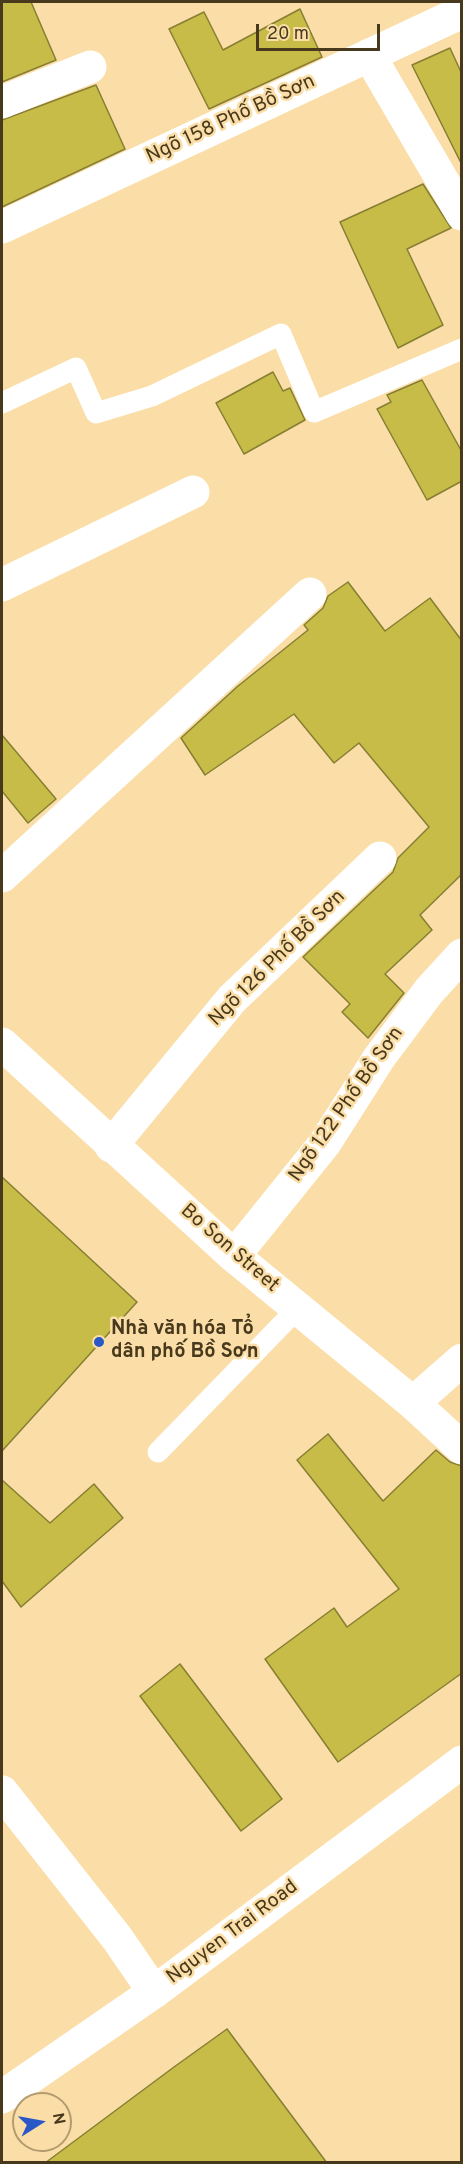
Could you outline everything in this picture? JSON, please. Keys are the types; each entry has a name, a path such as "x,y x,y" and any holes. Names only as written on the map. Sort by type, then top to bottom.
{"main road":[{"name":"Ngõ 158 Phố Bồ Sơn","path":"2,227 462,12"},
{"path":"369,55 462,214"},
{"path":"2,102 90,67"},
{"path":"2,585 193,492"},
{"path":"2,876 310,594"},
{"name":"Ngõ 126 Phố Bồ Sơn","path":"111,1146 232,999 380,858"},
{"name":"Ngõ 122 Phố Bồ Sơn","path":"234,1256 325,1143 379,1058 429,991 462,955"},
{"name":"Bo Son Street","path":"2,1044 234,1256 413,1402 462,1448"},
{"path":"413,1402 462,1360"},
{"name":"Nguyen Trai Road","path":"2,2097 154,1992 462,1762"},
{"path":"2,1792 117,1938 154,1992"}],"lane":[{"path":"2,403 76,369 96,413 152,396 281,334 314,412 462,349"},
{"path":"158,1452 298,1308"}],"building":[{"path":"2,2 31,2 56,60 2,82"},
{"path":"300,9 322,57 209,109 169,29 204,12 223,50"},
{"path":"450,48 461,72 461,163 412,65"},
{"path":"96,85 125,149 2,207 2,120"},
{"path":"423,184 451,228 407,249 443,325 398,348 340,222"},
{"path":"273,372 283,391 290,388 305,420 244,454 216,403"},
{"path":"422,380 462,452 462,481 427,500 377,409 391,402 387,395"},
{"path":"348,582 385,631 430,598 462,641 462,874 420,915 432,930 385,974 404,993 368,1038 342,1012 350,1004 303,957 393,872 398,858 429,827 359,743 334,763 294,714 205,775 181,738 238,686 308,630 304,625 323,608 328,596"},
{"path":"2,735 56,799 28,823 2,791"},
{"path":"2,1177 137,1302 2,1451"},
{"path":"328,1434 383,1501 436,1450 450,1462 462,1466 462,1673 338,1762 265,1659 334,1608 347,1627 399,1589 297,1460"},
{"path":"2,1480 50,1523 94,1484 123,1518 21,1607 2,1581"},
{"path":"180,1664 282,1799 241,1831 140,1696"},
{"path":"227,2029 327,2163 45,2163 60,2152 72,2152 72,2143"}],"place":[{"name":"Nhà văn hóa Tổ dân phố Bồ Sơn","path":"99,1342"}]}
